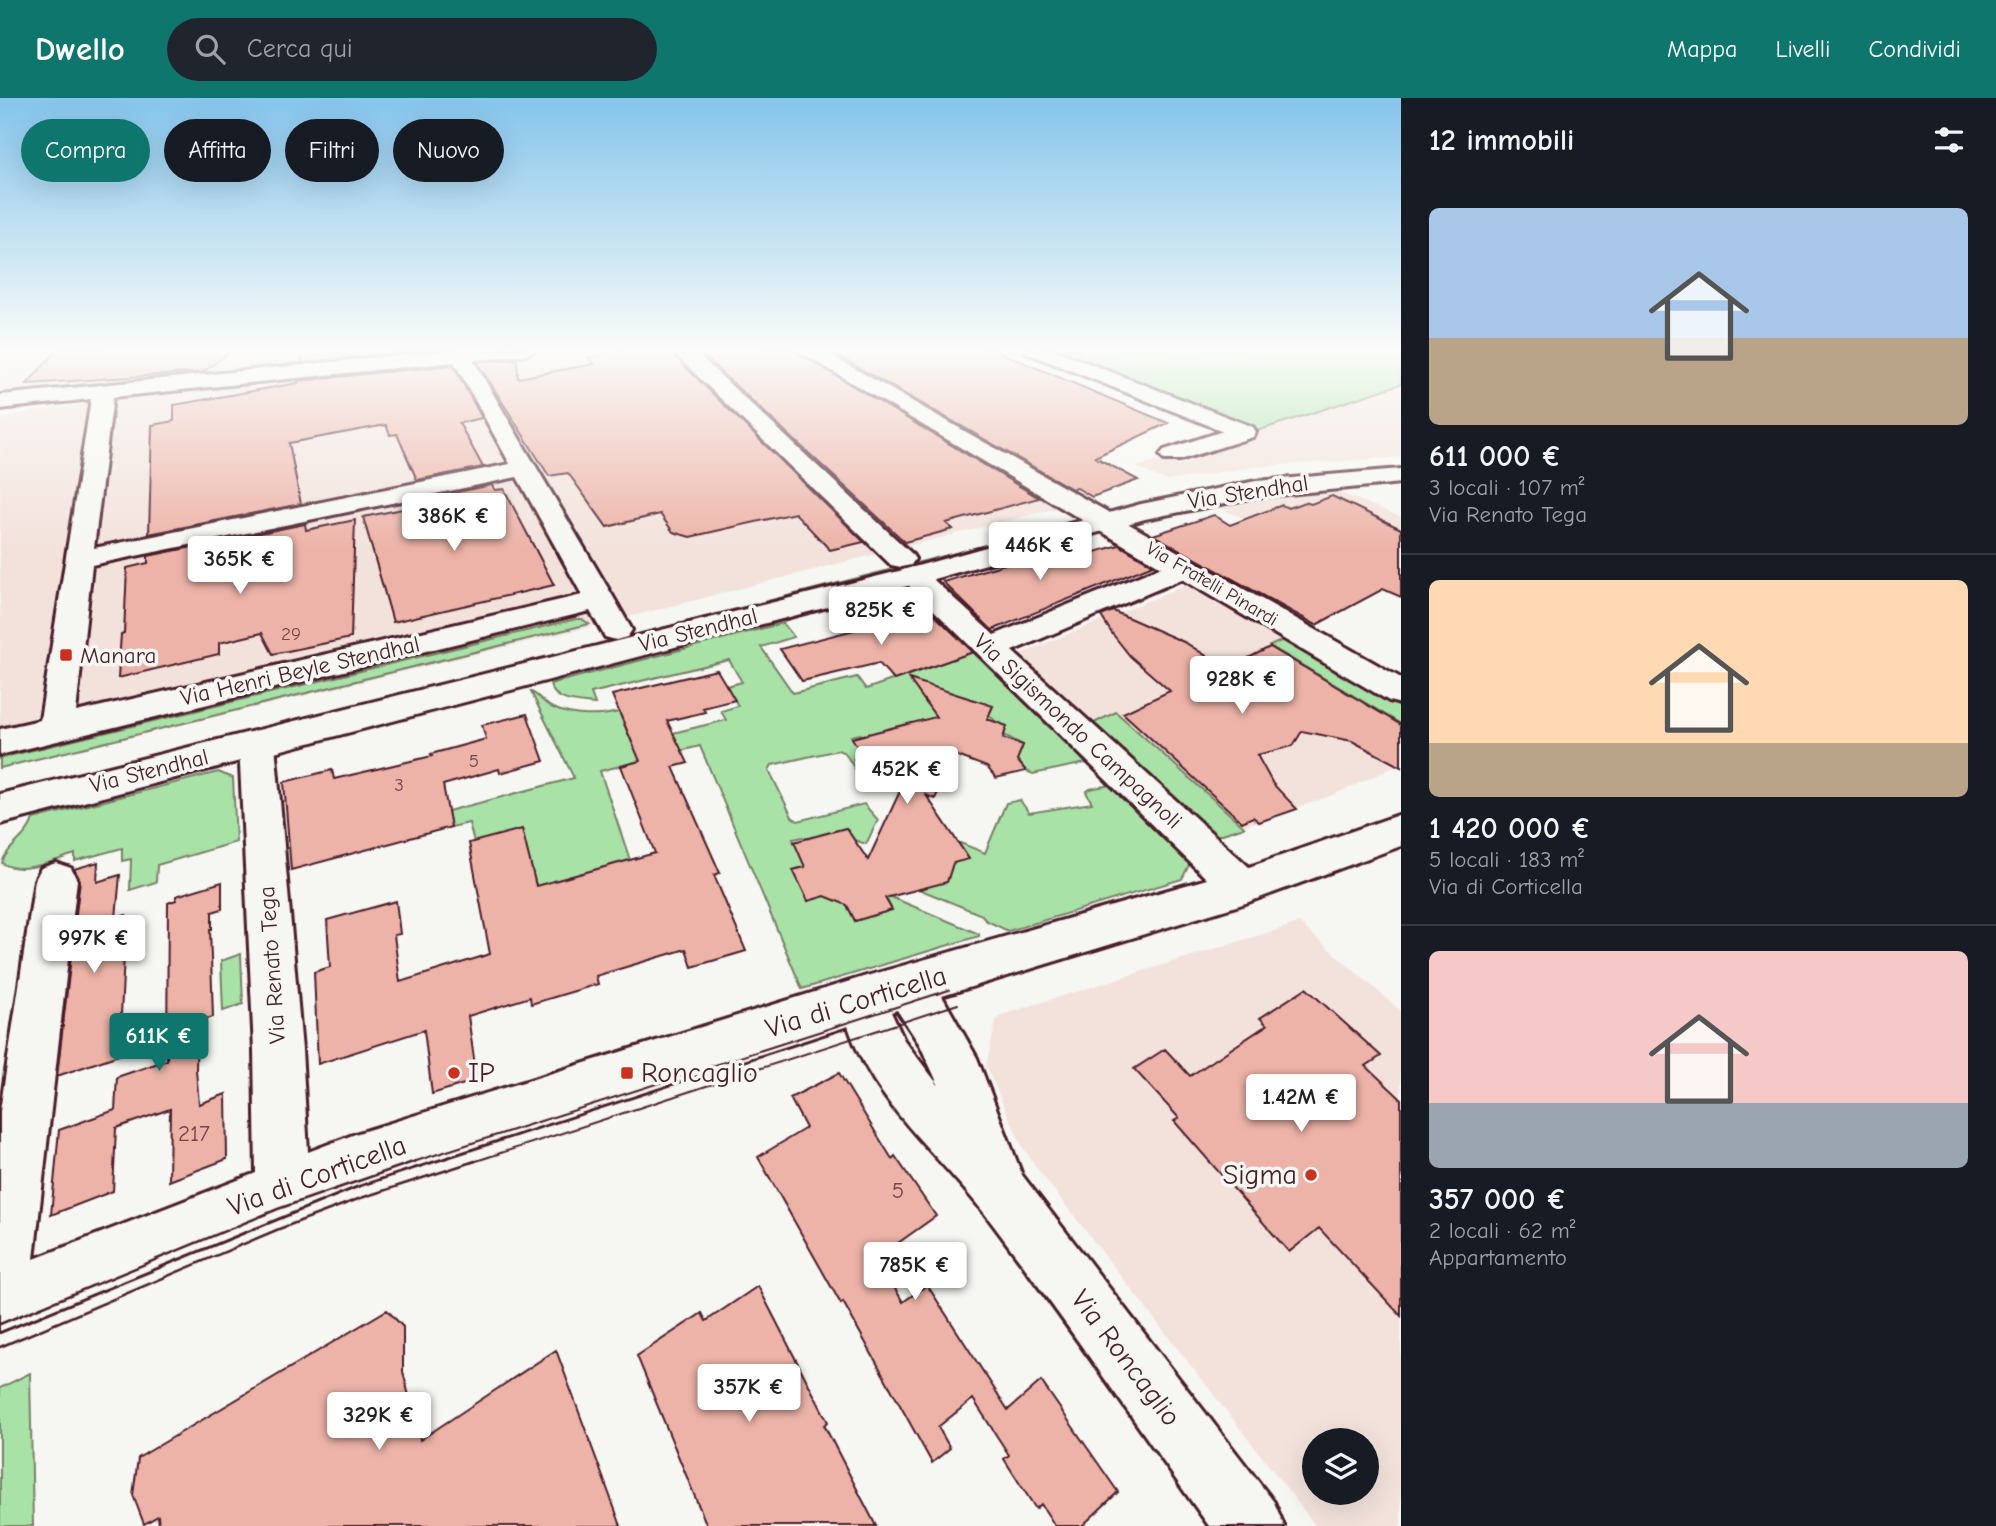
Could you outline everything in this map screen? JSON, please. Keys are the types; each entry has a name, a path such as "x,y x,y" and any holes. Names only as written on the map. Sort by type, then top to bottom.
{"street":[{"path":"56,729 98,416"},
{"path":"496,416 616,630"},
{"name":"Via Sigismondo Campagnoli","path":"749,416 1243,887"},
{"name":"Via Fratelli Pinardi","path":"920,416 1401,693"},
{"path":"1172,455 1245,432 1203,416"},
{"name":"Via Stendhal","path":"0,809 257,744 907,567 1093,516 1172,488 1309,468 1401,463"},
{"path":"78,560 527,468"},
{"name":"Via Stendhal","path":"1093,516 1243,491 1314,482 1401,476"},
{"name":"Via Stendhal","path":"0,783 616,630 907,567"},
{"path":"990,648 1184,568"},
{"name":"Via Henri Beyle Stendhal","path":"0,742 600,600"},
{"name":"Via Renato Tega","path":"257,744 278,1050 283,1186"},
{"name":"Via di Corticella","path":"0,1302 283,1186 387,1149 884,992 1243,887 1401,830"},
{"path":"0,1302 56,880"},
{"name":"Via Roncaglio","path":"884,992 876,1040 902,1082 1001,1191 1250,1526"}],"shaded area":[{"path":"13,416 752,416 804,463 937,428 1061,507 589,627 0,769 0,421"},
{"path":"1305,416 1401,416 1401,457 1252,467 1167,481 1136,467"},
{"path":"1334,490 1401,517 1401,588 1218,507"},
{"path":"1189,584 1401,708 1401,764 1333,795 1216,836 1020,654"},
{"path":"1299,923 1401,1011 1401,1526 1316,1526 1022,1146 986,1066 996,1020 1001,1015"}],"green space":[{"path":"1213,416 1304,416 1254,432"},
{"path":"988,546 644,635 643,633"},
{"path":"582,619 589,624 0,768 0,758"},
{"path":"783,623 794,637 761,647 793,693 857,677 866,689 973,652 1086,763 1033,774 1026,771 1017,760 1023,745 1004,735 1007,726 989,715 993,706 949,692 926,738 906,735 899,726 868,737 860,734 851,736 868,755 854,759 868,784 863,782 845,753 838,750 772,765 769,770 792,817 798,821 864,804 878,820 866,844 854,840 846,828 820,835 812,841 803,837 793,839 797,848 805,852 810,865 793,870 808,901 825,896 847,905 855,921 892,910 884,894 979,936 802,989 700,746 600,771 630,860 536,886 522,830 474,842 469,823 451,827 448,811 574,778 531,692 550,706 577,715 619,712 632,743 726,720 721,711 738,706 727,686 742,682 729,660 591,693 595,704 562,698 556,695 550,684"},
{"path":"1285,639 1401,708 1401,724 1270,646"},
{"path":"1116,712 1244,827 1216,836 1094,723"},
{"path":"218,772 233,778 236,842 157,865 156,882 130,890 131,859 122,861 122,848 75,861 75,854 28,867 10,867 2,863 33,819"},
{"path":"1110,785 1190,863 1182,879 1008,931 985,920 982,915 892,878 947,882 953,863 968,858 958,842 985,853 1006,803 1020,800 1029,813 1092,803 1086,792"},
{"path":"241,954 243,1004 223,1011 221,961"},
{"path":"30,1373 33,1526 0,1526 0,1388"}],"building":[{"path":"174,416 481,416 482,418 459,423 483,467 417,480 397,434 390,435 386,425 289,443 301,504 149,534 152,425 174,421"},
{"path":"511,416 736,416 864,542 830,550 795,513 690,537 673,532 660,514 607,527 568,473 549,476"},
{"path":"768,416 902,416 1039,498 946,523 953,529 905,542"},
{"path":"943,416 1150,416 1168,423 1095,457 1138,480 1092,497 1077,488 1072,489"},
{"path":"492,485 495,490 504,489 554,585 393,622 363,517 427,504 424,499"},
{"path":"1332,496 1401,529 1401,597 1383,589 1316,625 1153,535 1214,515 1230,525 1282,505 1288,508 1305,502 1311,504"},
{"path":"355,520 351,638 273,654 262,633 219,643 219,654 118,678 121,634 124,633 127,568 148,563 148,556 305,524 306,530"},
{"path":"1119,545 1153,565 992,630 943,582 1060,548 1074,558"},
{"path":"925,606 973,652 894,680 879,663 802,681 780,649 866,627 863,623"},
{"path":"1113,611 1186,643 1227,669 1270,647 1401,725 1401,767 1352,741 1302,731 1293,746 1257,755 1273,784 1297,809 1259,822 1253,817 1242,822 1123,713 1170,691 1130,656 1111,632 1101,616"},
{"path":"717,670 735,700 703,708 705,712 667,721 688,763 673,767 720,873 714,875 746,951 692,967 686,949 596,976 598,984 531,1004 530,997 468,1016 477,1080 432,1094 424,1030 318,1064 314,972 330,967 327,920 396,901 400,934 394,935 400,982 490,954 469,843 522,829 536,886 655,853 621,766 640,761 612,695"},
{"path":"909,679 993,706 987,719 1007,726 1003,738 1023,745 1017,760 1026,771 996,778 987,767 955,755 935,799 926,795 969,859 953,863 947,882 885,898 892,910 855,921 847,905 825,896 808,901 793,870 805,867 794,842 846,828 868,860 908,774 868,784 854,759 863,757 852,738 936,717"},
{"path":"527,714 544,761 500,773 499,769 443,785 451,827 291,870 284,782 332,770 334,779 432,756 431,754 486,739 482,725"},
{"path":"98,862 97,882 120,875 116,918 126,915 119,1055 57,1076 80,880 74,869"},
{"path":"222,882 222,909 212,912 210,929 213,1017 197,1022 196,1070 199,1104 226,1094 227,1159 169,1181 170,1109 116,1128 113,1191 51,1215 59,1130 115,1110 117,1077 167,1060 168,903 176,900 176,896"},
{"name":"Sigma","path":"1306,988 1381,1056 1366,1066 1401,1099 1401,1316 1319,1228 1289,1252 1174,1121 1179,1118 1134,1069 1165,1049 1190,1076 1267,1025 1260,1018"},
{"path":"839,1073 892,1159 895,1156 936,1216 877,1258 903,1302 927,1285 1008,1410 1041,1381 1118,1492 1082,1526 1055,1526 1041,1504 1036,1509 1004,1459 1009,1455 973,1399 938,1427 950,1448 932,1463 843,1302 841,1304 758,1157 806,1128 790,1098"},
{"path":"758,1286 828,1422 824,1425 876,1526 707,1526 637,1356 702,1313 706,1321"},
{"path":"387,1310 403,1327 403,1372 420,1440 556,1350 621,1526 159,1526 158,1516 144,1524 133,1495 138,1458"}],"tram line":[{"path":"413,1162 949,990"},
{"path":"470,1163 958,1004"},
{"path":"0,1347 279,1229 361,1198 475,1161"},
{"path":"0,1324 278,1209 413,1162"}],"place":[{"name":"Manara","path":"66,655"},
{"name":"IP","path":"454,1073"},
{"name":"Roncaglio","path":"627,1073"},
{"name":"Sigma","path":"1311,1175"}]}
